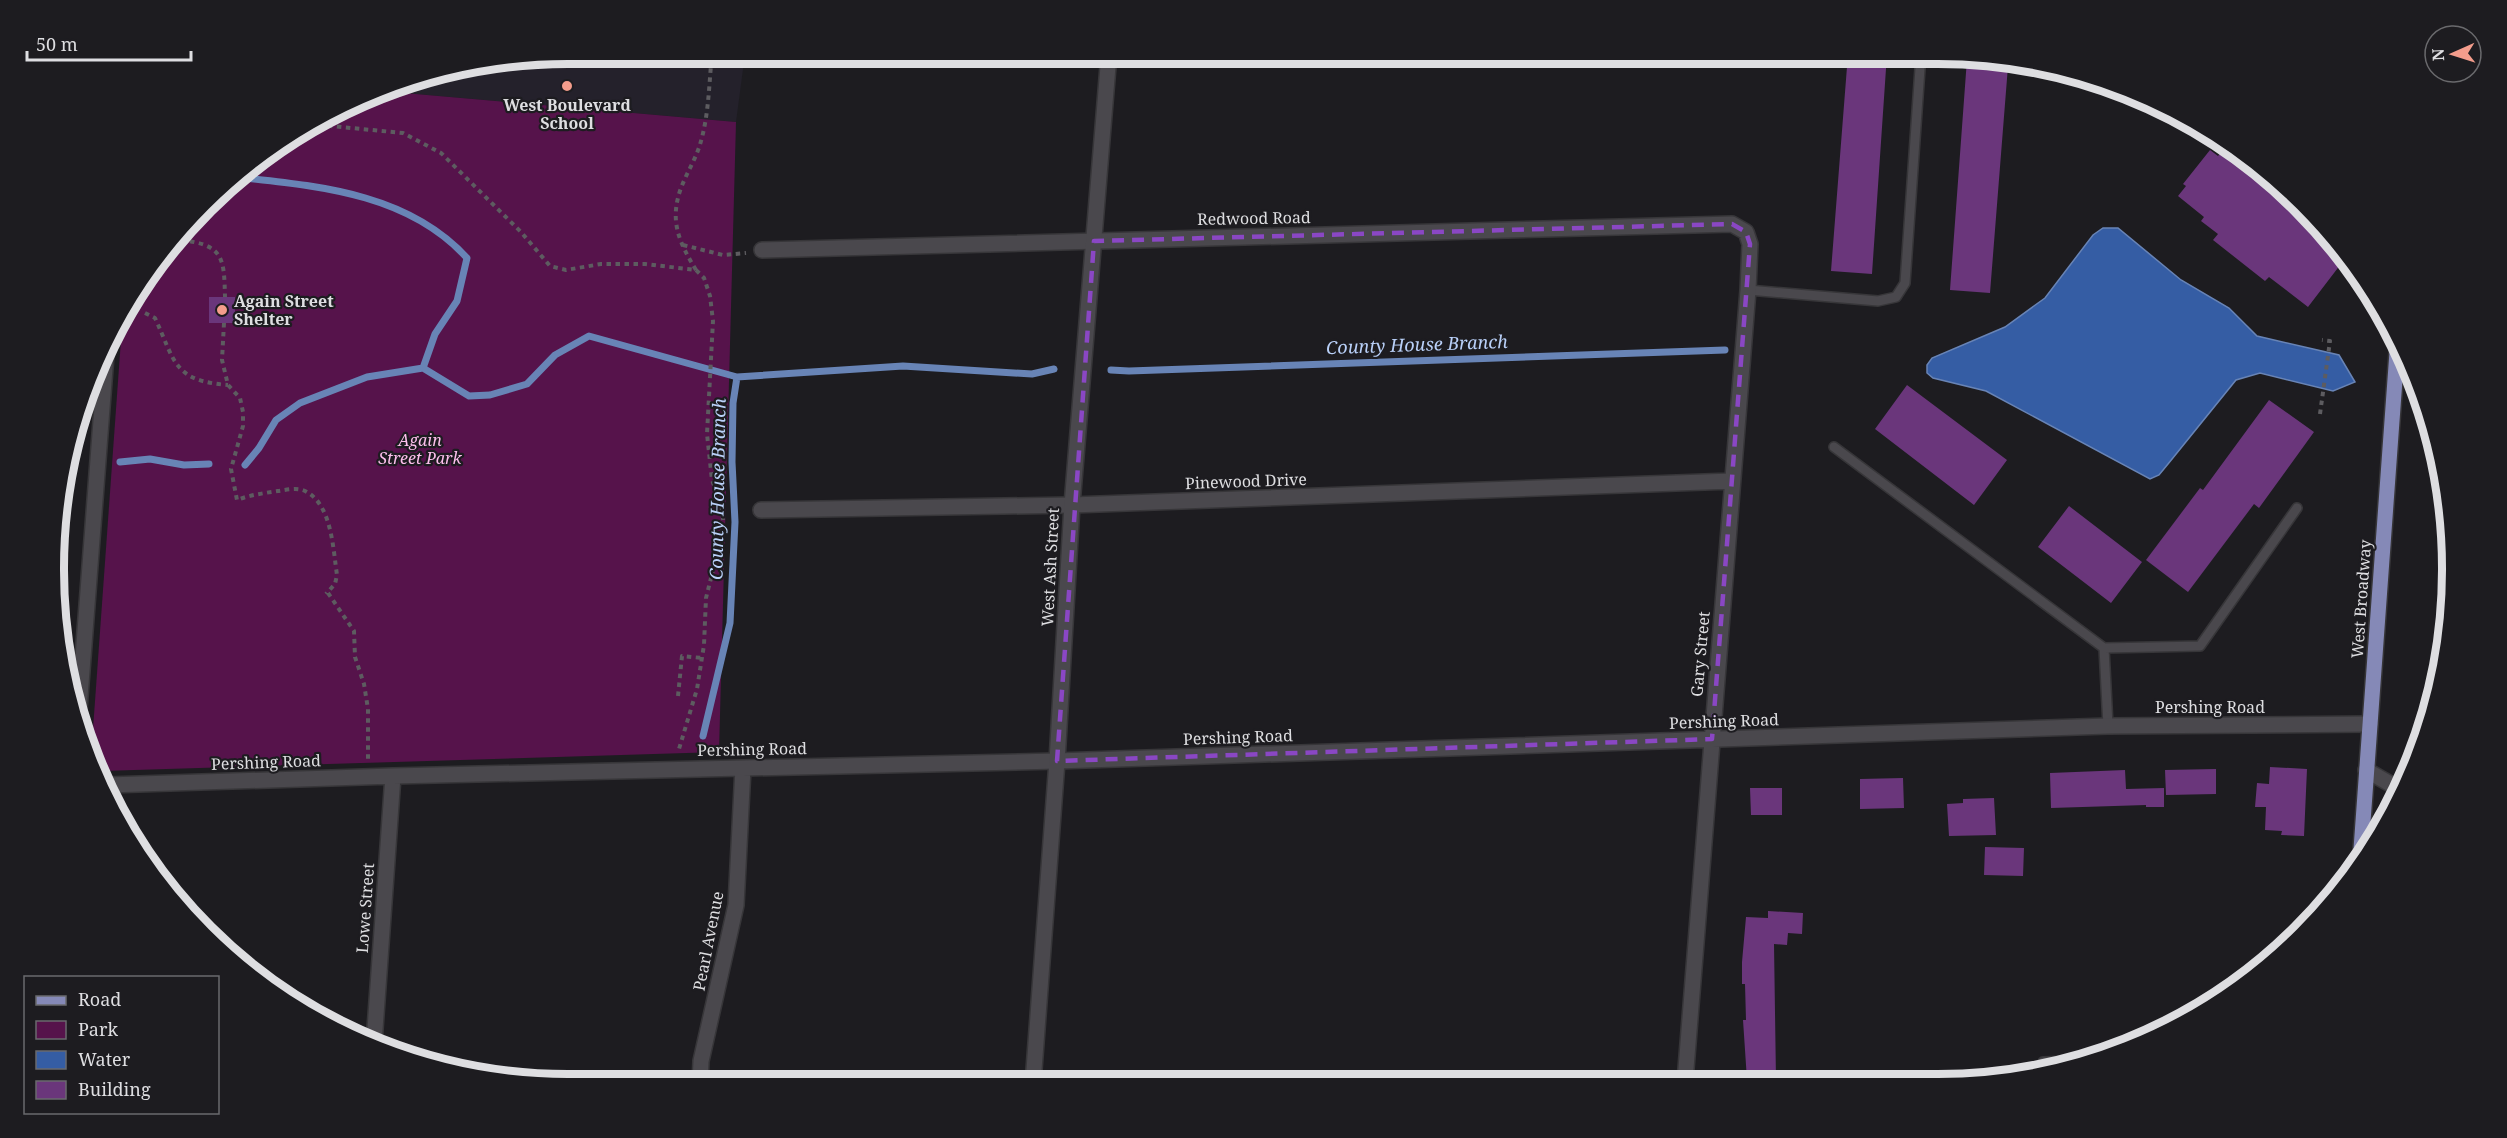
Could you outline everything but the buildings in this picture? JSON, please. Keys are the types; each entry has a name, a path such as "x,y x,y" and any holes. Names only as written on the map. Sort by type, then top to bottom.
{"main road":[{"name":"West Broadway","path":"2362,842 2396,360"}],"street":[{"name":"West Ash Street","path":"1034,1074 1057,761 1072,506 1108,64"},
{"name":"Redwood Road","path":"762,250 1732,224 1746,232"},
{"name":"Gary Street","path":"1686,1074 1748,290 1750,244 1746,232"},
{"path":"80,693 105,372"},
{"name":"Pinewood Drive","path":"761,510 1072,506 1732,481"},
{"name":"Pershing Road","path":"114,785 1057,761 2108,726 2370,724"},
{"name":"Pearl Avenue","path":"700,1074 701,1061 736,905 743,768"},
{"path":"2367,770 2393,785"},
{"name":"Lowe Street","path":"375,1034 393,776"}],"lane":[{"path":"1748,290 1878,301 1896,297 1905,283 1920,64"},
{"path":"1834,447 2104,648 2200,646 2296,508"},
{"path":"2104,648 2108,726"}],"path":[{"path":"679,749 697,689 702,658 706,598 724,526 721,505 712,480 707,435 713,321 710,296 704,278 696,270 677,235 680,189 700,144 711,64"},
{"path":"329,126 403,133 441,153 520,232 550,266 566,270 601,264 645,264 696,270"},
{"path":"186,241 213,247 221,260 225,297"},
{"path":"682,245 723,255 762,250"},
{"path":"145,313 155,318 169,355 181,370 209,383 228,384"},
{"path":"224,323 222,360 228,384 240,398 243,412 243,426 231,469 237,500 250,495 304,490 315,497 325,513 337,574 335,584 327,593 354,632 355,657 364,684 368,709 368,777"},
{"path":"2320,414 2330,341 2322,340"},
{"path":"678,696 682,656 702,658"}],"highlighted area":[{"path":"1732,224 1746,232 1750,244 1712,739 1057,761 1094,241"}],"shaded area":[{"name":"West Boulevard School","path":"744,64 736,122 402,93 471,74 536,66"}],"green space":[{"name":"Again Street Park","path":"402,93 736,122 719,752 107,771 93,735 121,338 132,317 169,262 212,212 262,169 317,132"}],"water":[{"path":"2103,228 2118,228 2181,280 2229,308 2257,336 2339,355 2355,382 2333,391 2260,373 2236,380 2159,475 2150,479 1986,391 1933,378 1927,373 1927,365 1932,358 2005,327 2045,298 2093,235"}],"waterway":[{"path":"250,179 330,189 390,206 418,219 443,236 467,258 457,301 435,334 423,368"},
{"path":"245,465 259,448 276,420 300,403 367,377 423,368 469,396 490,395 527,384 555,355 589,336 737,377"},
{"name":"County House Branch","path":"1111,370 1725,350"},
{"name":"County House Branch","path":"703,736 730,623 735,522 732,462 733,403 737,377 903,366 1032,374 1054,369"},
{"path":"120,462 150,459 184,465 209,464"}],"place":[{"name":"West Boulevard School","path":"567,86"},
{"name":"Again Street Shelter","path":"222,310"}]}
